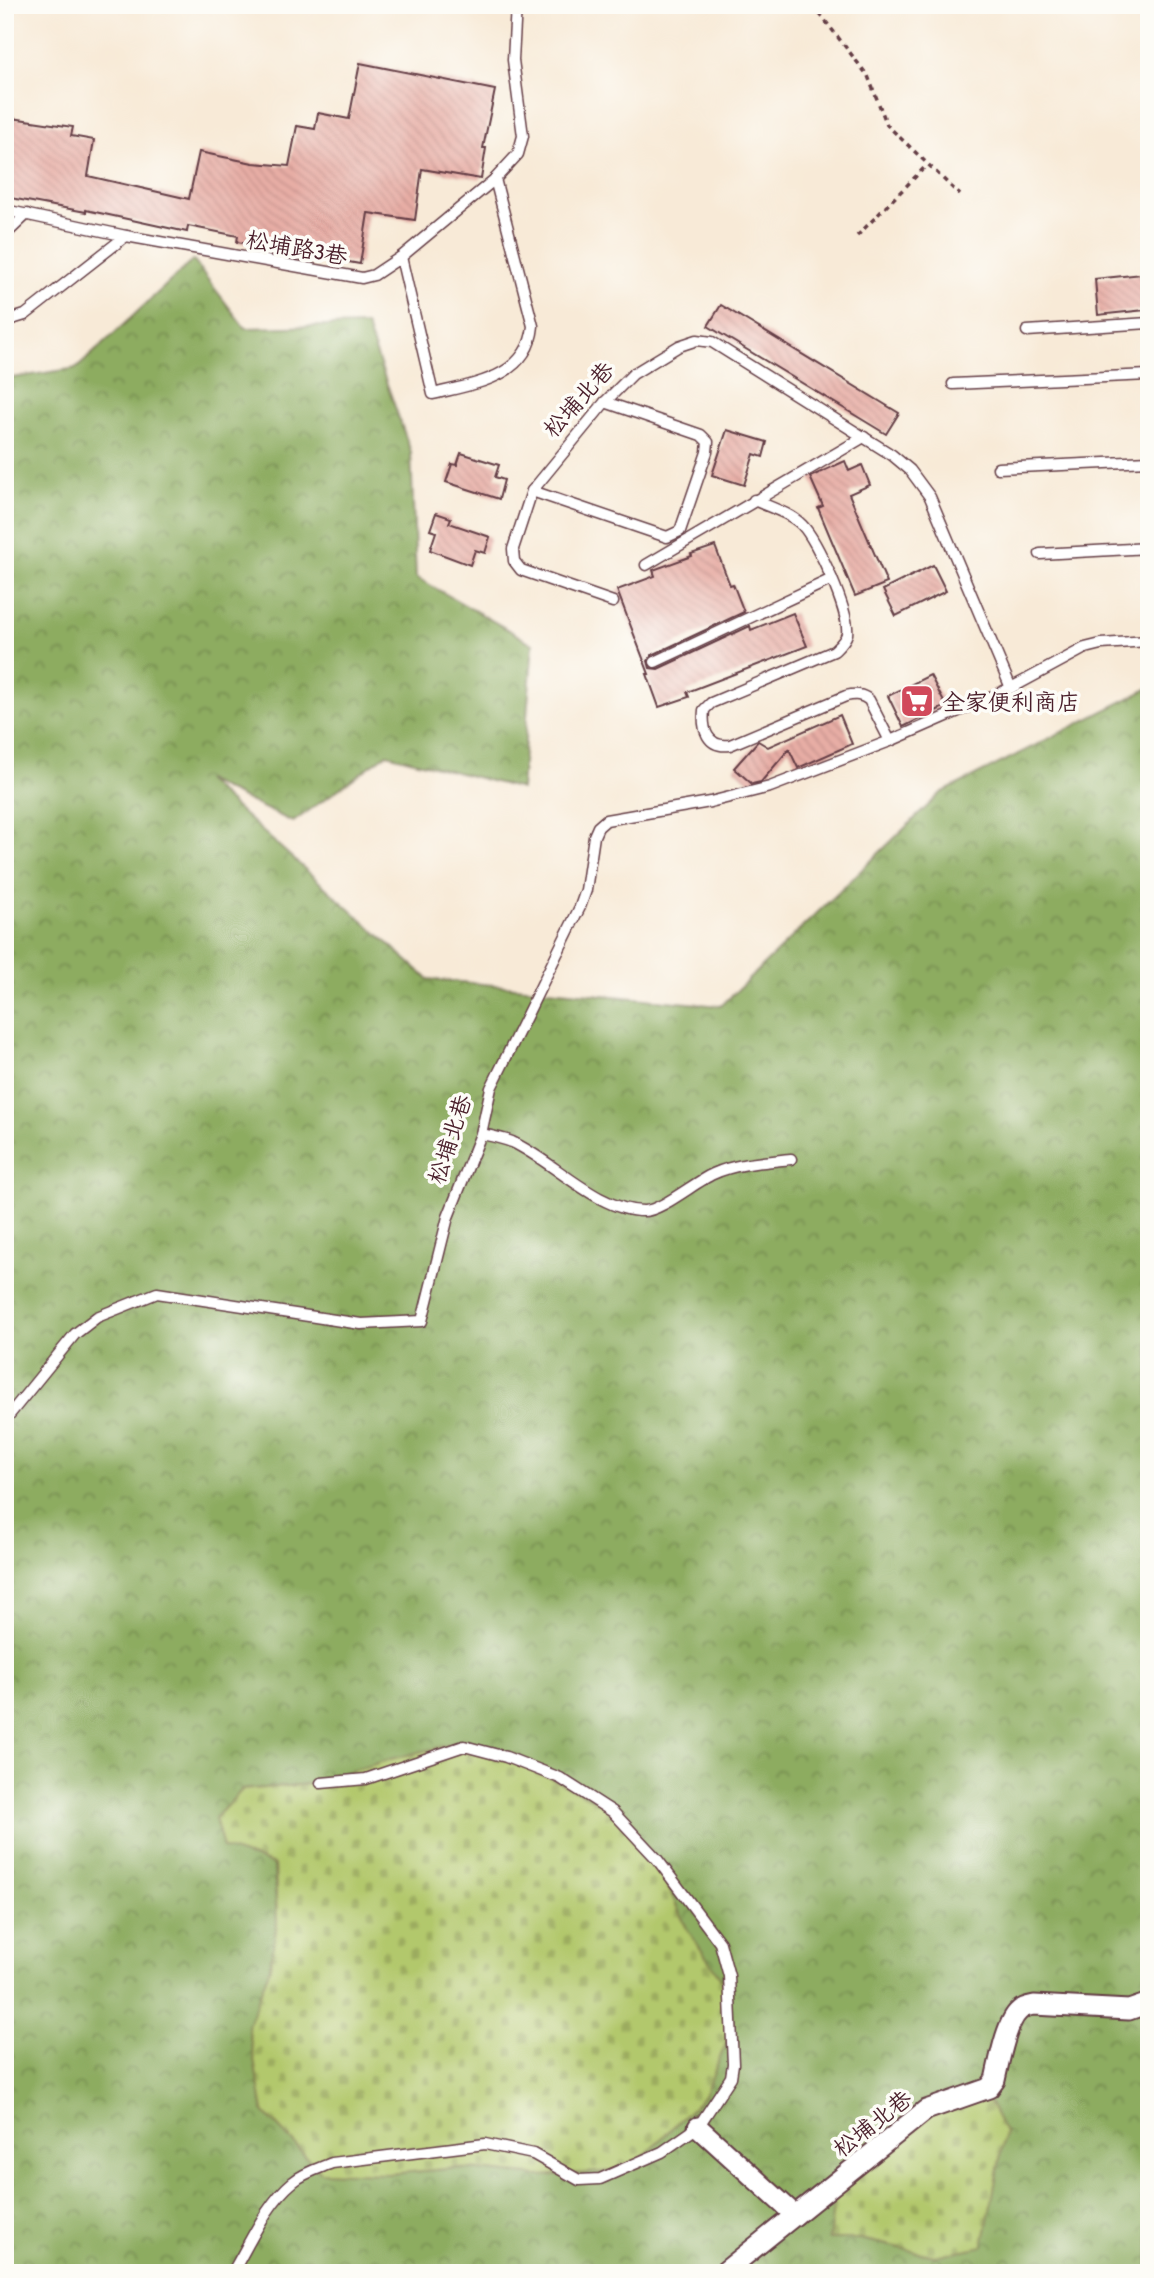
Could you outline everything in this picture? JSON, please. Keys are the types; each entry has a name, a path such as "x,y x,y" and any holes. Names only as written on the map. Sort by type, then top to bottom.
{"street":[{"name":"松埔北巷","path":"723,2273 926,2110 989,2088 995,2080 1011,2023 1022,2008 1034,2005 1129,2010 1149,2003"},
{"path":"698,2127 795,2215"}],"lane":[{"name":"松埔路3巷","path":"5,210 126,236 362,278 374,275 401,257 495,179 518,154 522,144 513,60 516,5"},
{"path":"401,257 433,394 494,379 505,372 526,349 533,326 495,179"},
{"path":"5,235 27,214"},
{"path":"5,315 12,319 26,315 126,236"},
{"path":"1027,331 1149,323"},
{"name":"松埔北巷","path":"613,602 521,570 514,561 513,549 532,491 605,402 633,374 678,346 697,340 712,342 892,455 909,470 930,497 1012,688"},
{"path":"953,384 1149,375"},
{"path":"532,491 667,537 680,531 708,452 708,442 701,435 605,402"},
{"path":"646,565 864,437"},
{"path":"998,468 1149,461"},
{"path":"754,500 800,522 807,531 832,579 847,626 846,638 834,651 711,702 704,710 705,734 713,743 730,745 846,696 863,695 869,700 890,741"},
{"path":"1040,554 1149,548"},
{"path":"655,662 832,579"},
{"name":"松埔北巷","path":"5,1420 75,1334 97,1317 157,1293 361,1324 422,1321 448,1217 481,1134 491,1088 580,906 586,890 594,836 598,827 606,820 710,802 770,788 890,741 1012,688 1085,648 1101,644 1149,641"},
{"path":"481,1134 511,1141 602,1199 627,1209 646,1212 711,1174 734,1166 791,1159"},
{"path":"232,2273 272,2206 293,2181 332,2163 485,2144 533,2154 579,2180 600,2179 662,2152 698,2127 730,2077 733,2064 729,1976 720,1943 657,1858 613,1812 560,1778 506,1756 464,1746 366,1779 321,1783"}],"path":[{"path":"813,5 868,76 887,125 960,195"},
{"path":"857,236 928,165"}],"green space":[{"path":"193,260 245,328 366,325 411,452 416,577 533,644 521,789 387,754 293,822 205,780 428,979 721,1006 941,793 1149,688 1149,2273 5,2273 5,379 77,368","holes":["391,1759 658,1865 687,1929 726,1987 539,2176 458,2168 387,2174 248,2026 270,1968 277,1923 274,1865 242,1790 310,1784","1005,2133 935,2256 861,2239 830,2239"]},
{"path":"460,1742 535,1770 621,1813 658,1865 687,1929 726,1986 730,2034 704,2096 630,2170 539,2176 458,2168 387,2174 321,2172 263,2111 248,2026 270,1967 277,1923 275,1865 223,1848 215,1818 242,1790 310,1784 391,1759"},
{"path":"988,2100 1005,2133 983,2246 935,2256 861,2239 829,2239 835,2192 936,2106"}],"building":[{"path":"360,63 495,90 483,148 486,148 481,179 422,169 415,220 368,213 360,264 237,242 238,236 188,226 187,232 86,210 5,197 5,117 73,127 71,136 94,140 88,176 189,199 199,152 253,163 289,166 297,126 315,129 318,113 349,119"},
{"path":"1142,274 1145,310 1098,315 1095,279"},
{"path":"721,305 899,413 886,434 708,326"},
{"path":"727,430 767,442 763,457 754,454 744,485 712,475"},
{"path":"461,453 499,465 495,477 504,480 499,499 446,482 452,464 457,465"},
{"path":"845,461 849,471 862,465 870,485 849,494 887,583 855,596 818,508 823,506 810,477"},
{"path":"436,513 451,518 449,523 490,537 485,553 475,550 470,565 430,550 436,532 430,530"},
{"path":"715,546 744,612 652,655 648,661 650,668 658,669 750,626 751,630 793,613 807,646 687,692 689,697 659,707 617,590 655,576 653,570"},
{"path":"933,565 946,591 896,616 883,590"},
{"name":"全家便利商店","path":"930,675 946,706 903,727 888,696"},
{"path":"840,715 852,744 798,768 789,749 761,782 752,784 734,768 758,741 768,747"}],"place":[{"name":"全家便利商店","path":"917,701"}]}
